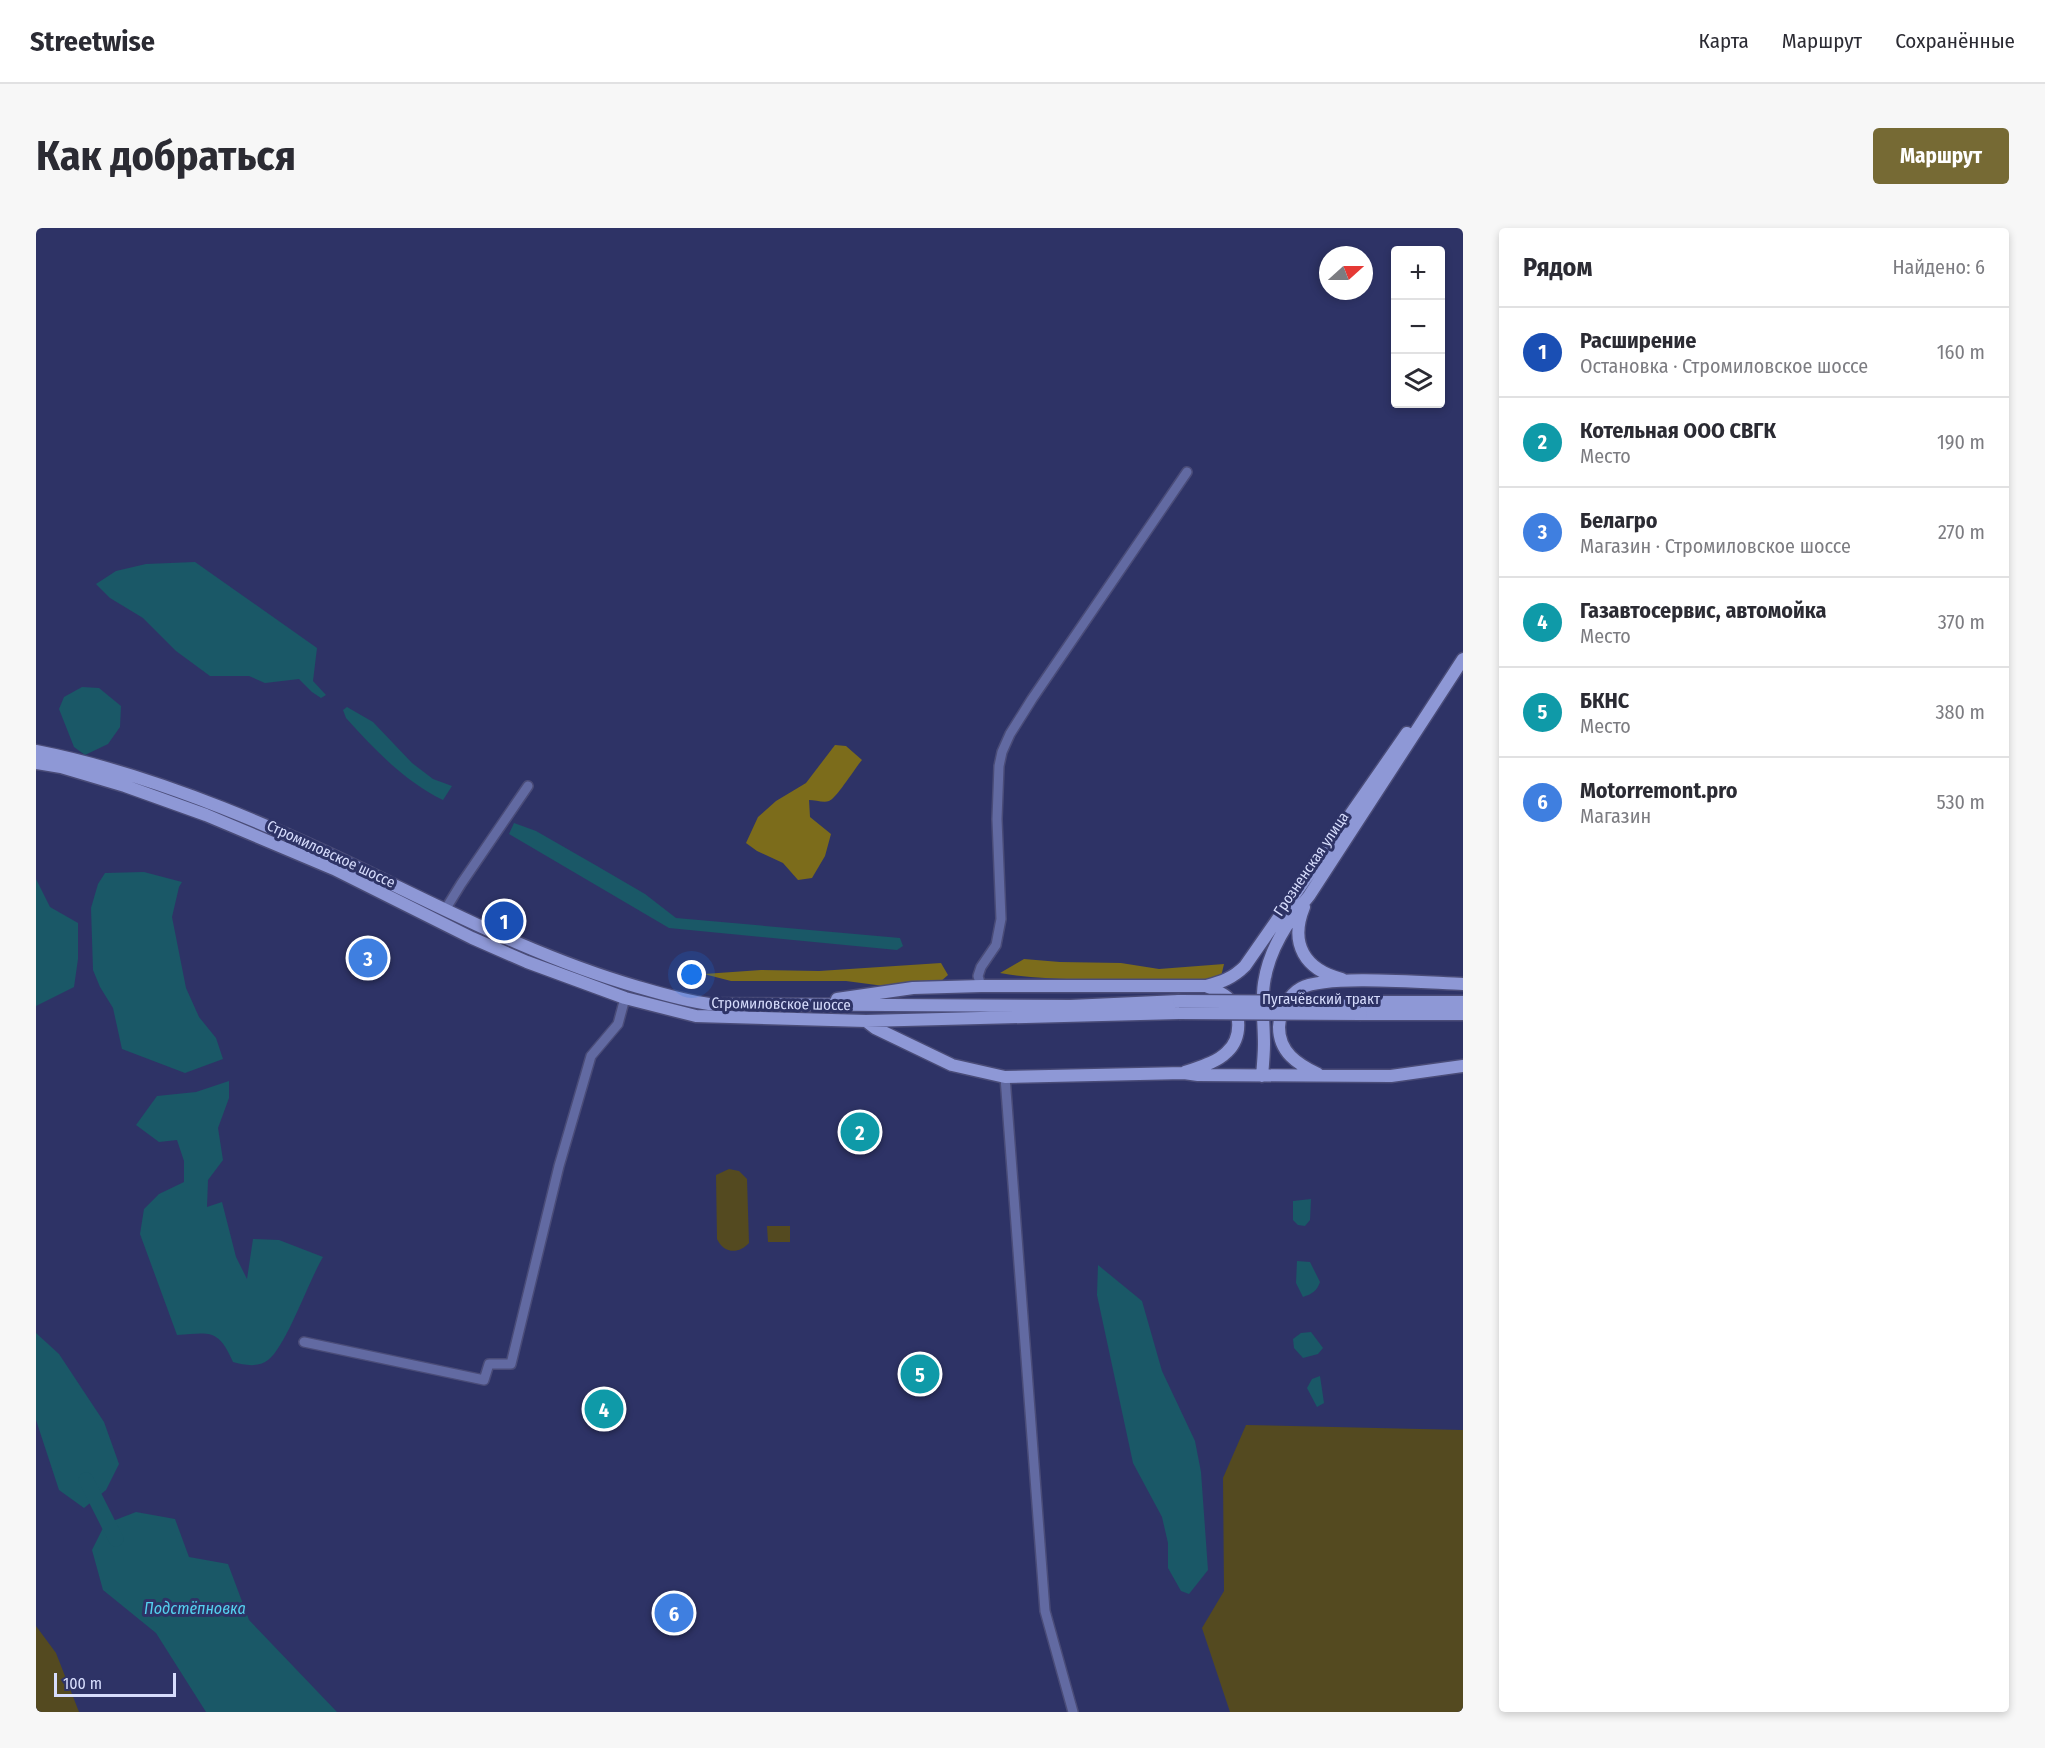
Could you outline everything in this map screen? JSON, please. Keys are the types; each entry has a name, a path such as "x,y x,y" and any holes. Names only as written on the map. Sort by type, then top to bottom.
{"main road":[{"name":"Грозненская улица","path":"1206,986 1225,981 1236,975 1273,928 1420,713 1463,659"},
{"name":"Грозненская улица","path":"1262,1076 1263,999 1268,965 1275,947 1284,929 1309,896 1427,717 1443,687"},
{"name":"Стромиловское шоссе","path":"36,751 97,766 238,815 304,842 541,954 607,978 686,1001 709,1004 791,1005 1179,1007"},
{"name":"Стромиловское шоссе","path":"36,763 62,767 207,815 334,869 479,941 527,962 625,998 696,1016 866,1021 1179,1007"},
{"path":"1309,896 1298,928 1302,950 1313,966 1321,972 1349,981"},
{"path":"1262,1076 1256,1045 1255,995 1261,961 1273,928"},
{"path":"1321,1076 1299,1065 1289,1056 1280,1036 1281,1015 1287,1002 1303,987 1311,984 1349,981 1463,984"},
{"path":"791,1005 913,988 1206,986 1227,998 1233,1005 1238,1033 1234,1044 1218,1059 1184,1073"},
{"name":"Пугачёвский тракт","path":"1360,1008 1463,1002"},
{"name":"Пугачёвский тракт","path":"1179,1007 1360,1008 1463,1014"},
{"path":"866,1021 875,1028 952,1065 1005,1077 1184,1073 1262,1076 1391,1076 1463,1066"}],"street":[{"path":"981,986 978,976 981,967 996,945 1001,919 997,789 1002,752 1010,734 1032,699 1187,472"},
{"path":"445,910 528,786"},
{"path":"304,1342 484,1380 489,1364 511,1364 559,1166 591,1056 618,1024 625,998"},
{"path":"1005,1077 1045,1611 1073,1712"}],"shaded area":[{"path":"835,745 846,746 862,760 832,799 825,802 809,800 810,817 831,834 825,856 812,878 798,880 783,863 757,851 746,843 758,817 776,801 806,783"},
{"path":"1024,959 1121,963 1159,969 1224,964 1220,981 1067,979 1000,973"},
{"path":"941,963 948,975 940,982 884,986 846,981 731,981 704,974 761,970 819,971"},
{"path":"729,1169 739,1171 747,1179 749,1243 736,1251 724,1248 717,1239 716,1175"},
{"path":"767,1226 790,1226 790,1242 768,1242"},
{"path":"1246,1425 1463,1430 1463,1712 1230,1712 1202,1628 1224,1591 1223,1478"},
{"path":"36,1626 56,1653 79,1712 36,1712"}],"water":[{"path":"195,562 317,648 313,681 326,695 321,698 299,679 265,683 249,676 210,676 176,651 143,618 110,598 96,584 116,571 146,564"},
{"path":"82,687 99,688 121,706 120,727 108,744 85,755 74,747 59,709 64,697"},
{"path":"347,707 373,722 412,763 433,779 452,786 443,800 415,784 379,753 346,718 343,710"},
{"path":"514,823 536,831 645,894 676,918 900,938 903,946 897,950 669,928 509,834"},
{"path":"144,872 182,882 172,917 186,988 199,1017 216,1038 223,1059 185,1073 122,1049 113,1008 93,970 91,908 98,884 105,873"},
{"path":"36,879 50,907 78,923 78,959 74,987 36,1006"},
{"path":"229,1081 229,1098 218,1128 223,1160 208,1180 207,1207 222,1202 236,1257 247,1279 253,1239 279,1240 323,1257 282,1342 268,1360 255,1365 233,1362 223,1343 212,1335 177,1335 140,1234 144,1209 159,1194 184,1182 184,1161 177,1140 159,1142 136,1125 157,1096 196,1092"},
{"path":"1311,1199 1310,1220 1305,1226 1298,1225 1293,1220 1293,1201"},
{"path":"1297,1261 1310,1262 1320,1282 1314,1292 1303,1297 1296,1283"},
{"path":"1098,1265 1142,1301 1162,1371 1195,1441 1201,1472 1208,1570 1189,1594 1181,1591 1168,1568 1168,1543 1162,1517 1133,1463 1097,1295"},
{"path":"1311,1332 1323,1348 1318,1354 1303,1358 1294,1348 1293,1339 1301,1333"},
{"path":"36,1333 59,1354 104,1422 119,1464 106,1490 84,1508 59,1490 36,1420"},
{"path":"1320,1376 1324,1403 1317,1407 1307,1388 1312,1379"},
{"name":"Подстёпновка","path":"136,1512 175,1519 189,1557 228,1564 249,1620 337,1712 206,1712 156,1633 103,1590 92,1550 105,1524"}],"waterway":[{"path":"86,1480 116,1539"}],"place":[{"name":"Расширение","path":"504,921"},
{"name":"Белагро","path":"368,958"},
{"name":"Котельная ООО СВГК","path":"860,1132"},
{"name":"БКНС","path":"920,1374"},
{"name":"Газавтосервис, автомойка","path":"604,1409"},
{"name":"Motorremont.pro","path":"674,1613"}]}
